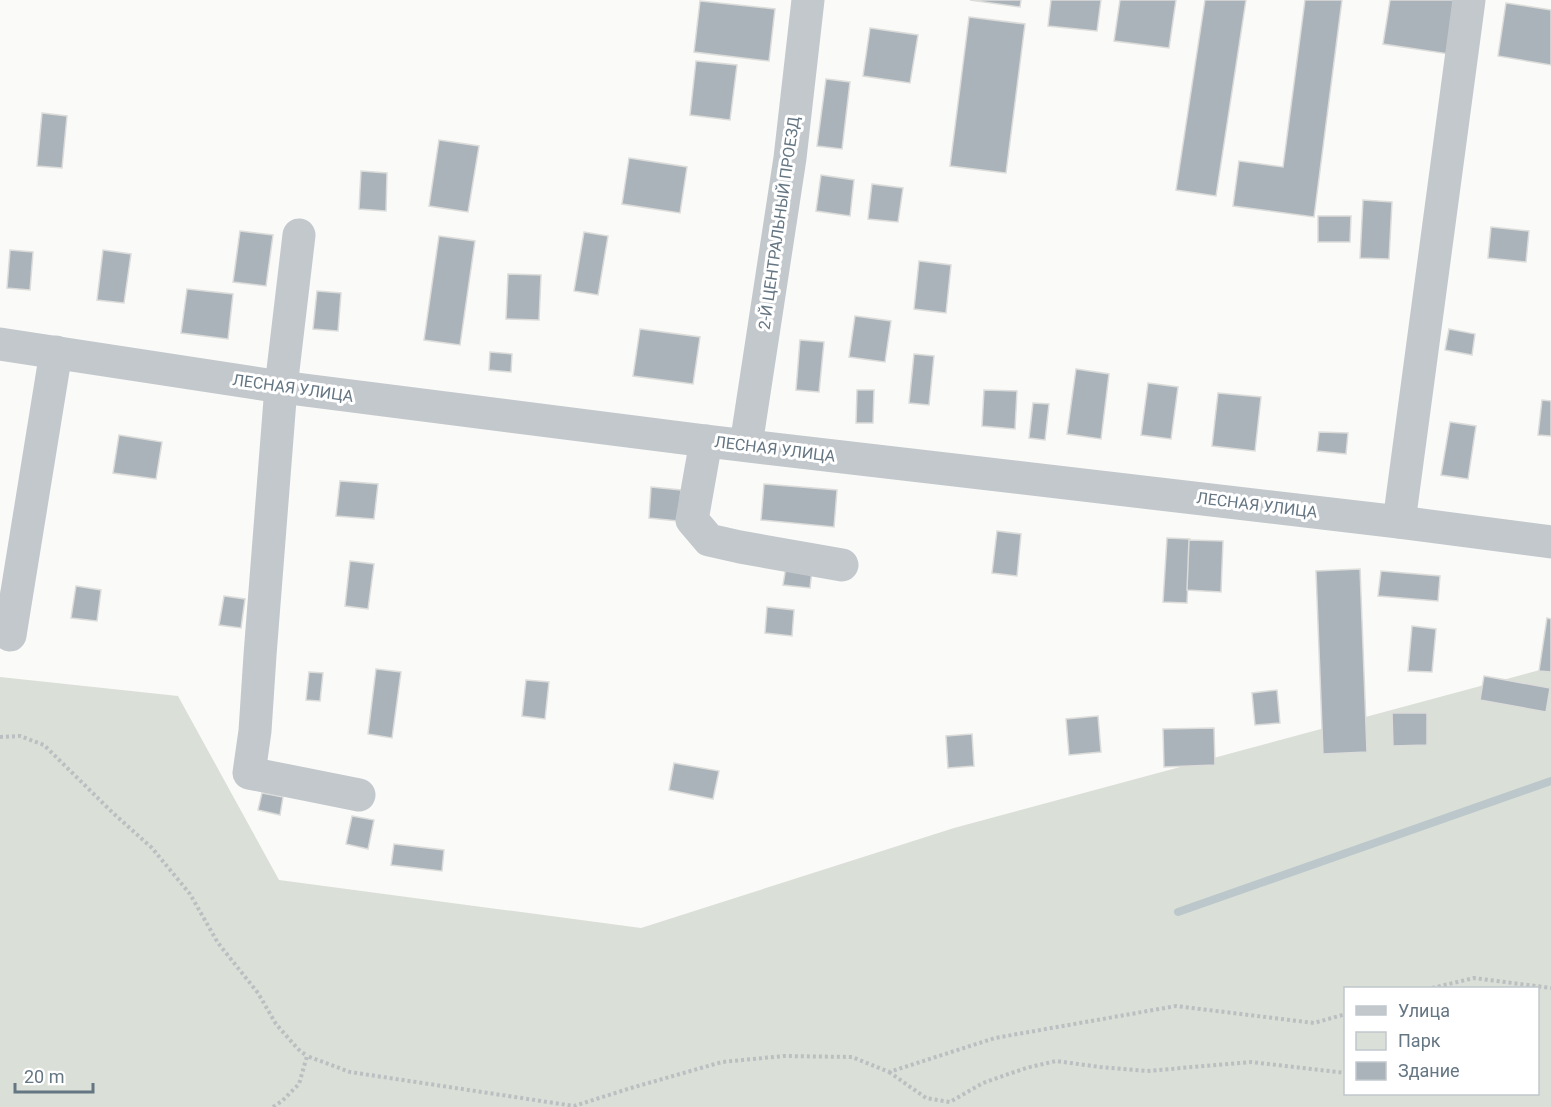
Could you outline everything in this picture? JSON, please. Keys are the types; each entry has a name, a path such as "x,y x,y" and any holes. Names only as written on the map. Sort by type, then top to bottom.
{"street":[{"name":"2-Й ЦЕНТРАЛЬНЫЙ ПРОЕЗД","path":"746,446 790,158 808,0"},
{"path":"1399,522 1469,0"},
{"path":"299,235 281,387 255,731 249,773 359,795"},
{"name":"ЛЕСНАЯ УЛИЦА","path":"0,344 281,387 746,446 1399,522 1551,542"},
{"path":"10,635 56,352"},
{"path":"706,441 692,520 708,540 842,565"}],"path":[{"path":"0,737 20,736 44,745 152,848 190,894 218,943 258,993 276,1024 298,1049 307,1056 350,1072 574,1106 723,1062 784,1056 852,1057 889,1072 926,1098 950,1102 983,1083 1026,1068 1056,1061 1147,1071 1251,1062 1344,1073"},
{"path":"1436,987 1474,978 1551,988"},
{"path":"1448,987 1455,982"},
{"path":"889,1072 995,1038 1176,1006 1314,1023 1344,1015"},
{"path":"273,1107 299,1084 307,1056"}],"green space":[{"path":"1551,667 1551,1107 0,1107 0,677 178,696 279,880 641,928 954,828"}],"building":[{"path":"970,0 1021,0 1020,7"},
{"path":"1051,0 1101,0 1097,31 1048,26"},
{"path":"1120,0 1176,0 1169,48 1114,41"},
{"path":"1205,0 1246,0 1216,196 1176,190"},
{"path":"1305,0 1342,0 1314,217 1233,206 1239,161 1283,167"},
{"path":"1390,0 1457,0 1449,54 1383,44"},
{"path":"700,1 775,9 769,61 694,52"},
{"path":"1506,3 1551,10 1551,65 1498,56"},
{"path":"969,17 1025,24 1006,173 950,166"},
{"path":"870,28 918,35 910,83 863,76"},
{"path":"696,61 737,65 730,120 690,115"},
{"path":"826,79 850,82 842,149 817,146"},
{"path":"42,113 67,116 62,168 37,166"},
{"path":"439,140 479,146 468,212 429,206"},
{"path":"629,158 687,167 680,213 622,204"},
{"path":"361,171 387,173 386,211 359,209"},
{"path":"821,175 854,180 850,216 816,211"},
{"path":"872,184 903,188 898,222 868,219"},
{"path":"1363,200 1392,202 1389,259 1360,258"},
{"path":"1318,216 1351,216 1350,242 1318,242"},
{"path":"1491,227 1529,231 1526,262 1488,258"},
{"path":"240,231 273,235 266,286 233,282"},
{"path":"584,232 608,236 598,295 574,291"},
{"path":"439,236 475,241 460,345 424,340"},
{"path":"10,250 33,252 30,290 7,288"},
{"path":"103,250 131,254 124,303 97,300"},
{"path":"919,261 951,265 946,313 914,309"},
{"path":"508,274 541,275 539,320 506,319"},
{"path":"187,289 233,294 228,339 181,333"},
{"path":"317,291 341,293 338,331 313,329"},
{"path":"855,316 891,321 885,362 849,357"},
{"path":"640,329 700,337 693,384 633,376"},
{"path":"1449,329 1475,334 1472,355 1445,350"},
{"path":"800,340 824,342 819,392 796,390"},
{"path":"490,352 512,354 511,372 489,370"},
{"path":"914,354 934,356 929,405 909,403"},
{"path":"1076,369 1109,374 1101,439 1067,434"},
{"path":"1148,383 1178,387 1171,439 1141,435"},
{"path":"857,390 874,390 873,423 856,423"},
{"path":"984,390 1017,391 1015,429 982,426"},
{"path":"1218,393 1261,397 1255,451 1212,446"},
{"path":"1542,400 1551,401 1551,436 1538,435"},
{"path":"1033,403 1049,404 1045,440 1029,438"},
{"path":"1450,422 1476,426 1468,479 1441,475"},
{"path":"1319,432 1348,433 1346,454 1317,451"},
{"path":"119,435 162,442 156,479 113,473"},
{"path":"340,481 378,484 374,519 336,516"},
{"path":"764,484 837,490 834,527 761,520"},
{"path":"651,487 681,490 678,521 649,518"},
{"path":"997,531 1021,534 1017,576 992,573"},
{"path":"1167,538 1190,539 1187,603 1163,602"},
{"path":"1189,540 1223,541 1221,592 1187,590"},
{"path":"350,561 374,564 368,609 345,606"},
{"path":"786,567 812,570 810,588 783,585"},
{"path":"1360,569 1367,752 1323,754 1316,571"},
{"path":"1381,571 1440,576 1438,601 1378,596"},
{"path":"76,586 101,590 97,621 71,618"},
{"path":"224,596 245,599 241,628 219,625"},
{"path":"767,607 794,610 792,636 765,633"},
{"path":"1547,618 1551,619 1551,672 1539,671"},
{"path":"1412,626 1436,629 1432,672 1408,671"},
{"path":"376,669 401,672 392,738 368,734"},
{"path":"309,672 323,673 320,701 306,700"},
{"path":"1484,676 1550,688 1546,712 1480,700"},
{"path":"526,680 549,682 545,719 522,716"},
{"path":"1277,690 1280,723 1255,725 1252,693"},
{"path":"1392,713 1427,713 1427,745 1393,746"},
{"path":"1098,716 1101,752 1069,755 1066,719"},
{"path":"1214,728 1215,765 1164,767 1163,729"},
{"path":"972,734 974,766 948,768 946,736"},
{"path":"674,763 719,771 713,799 669,790"},
{"path":"262,793 283,797 280,815 258,810"},
{"path":"352,816 374,820 368,849 346,844"},
{"path":"394,844 444,850 442,871 391,865"}],"waterway":[{"path":"1178,912 1551,781"}]}
